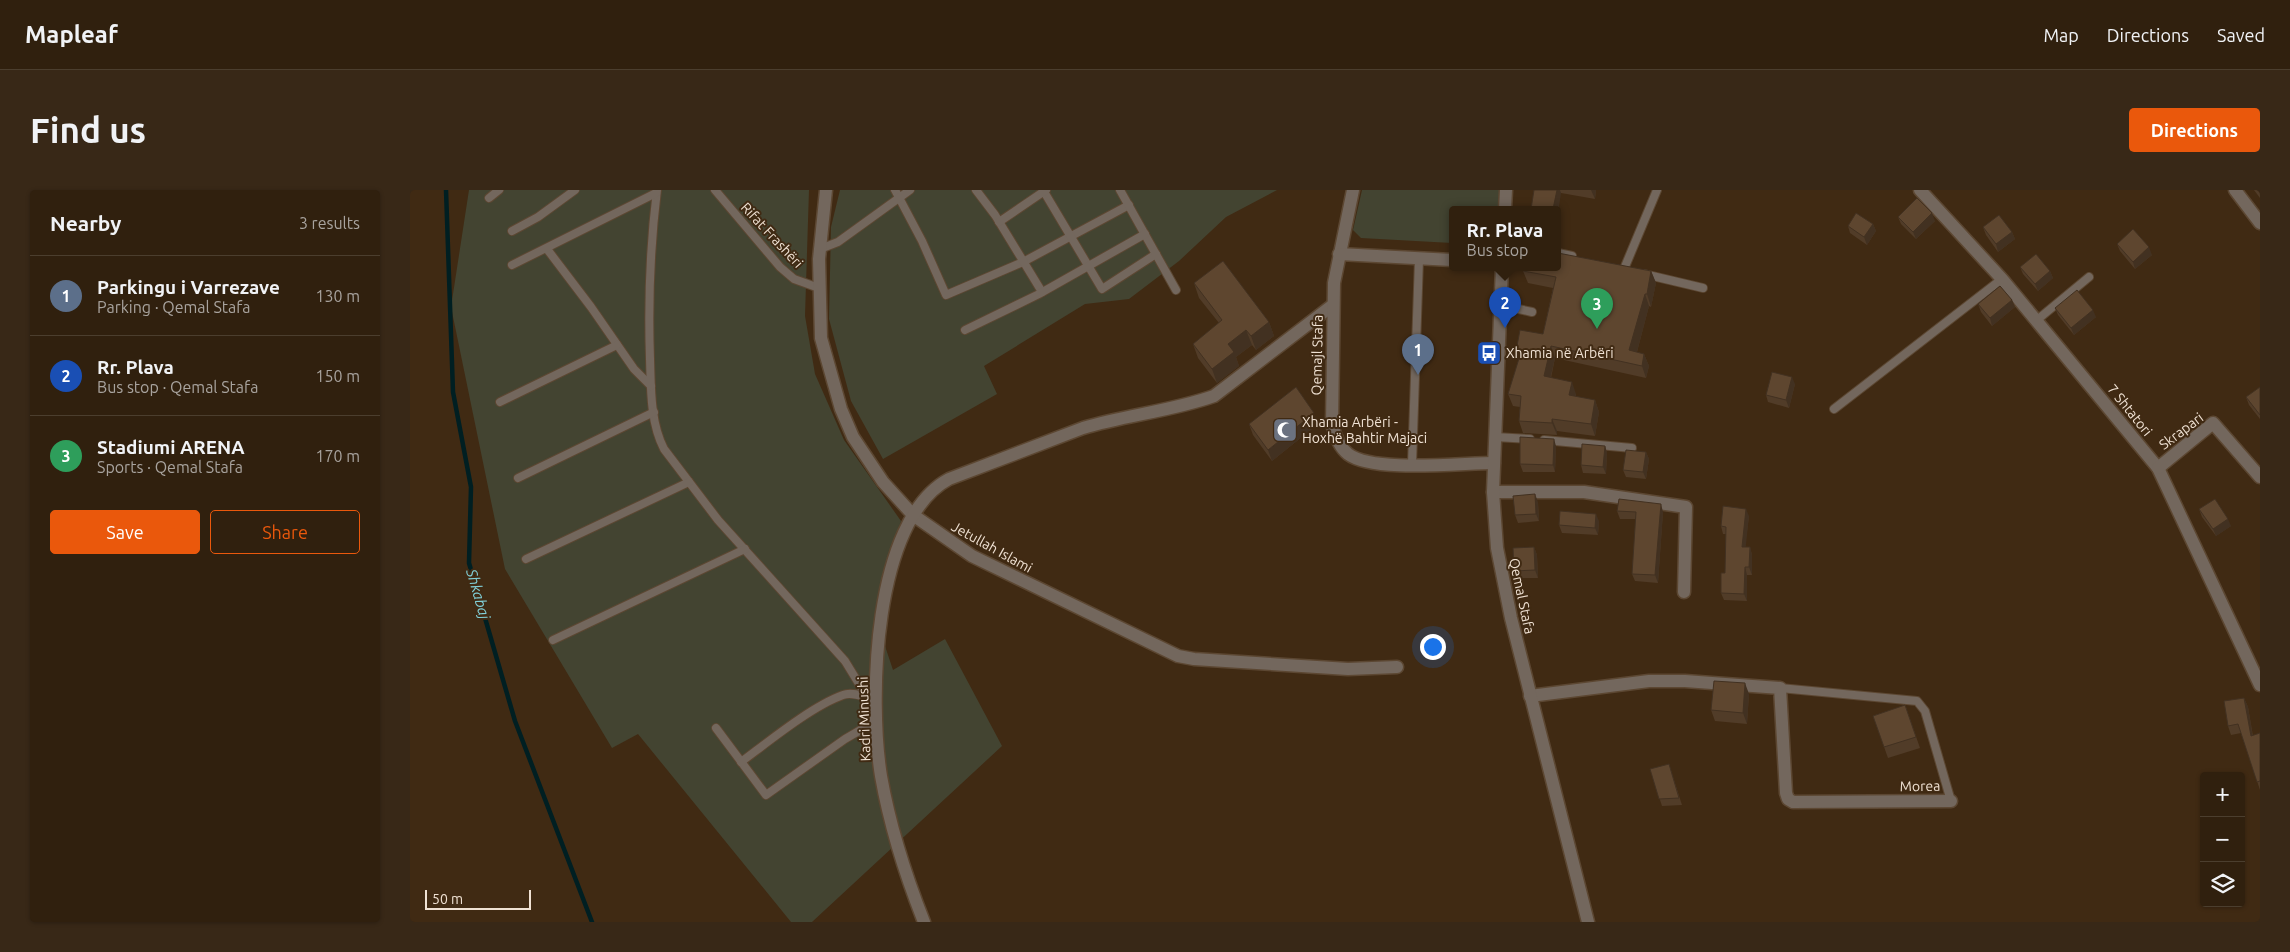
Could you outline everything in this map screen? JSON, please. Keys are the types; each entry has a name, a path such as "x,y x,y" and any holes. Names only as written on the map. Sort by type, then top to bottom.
{"street":[{"name":"Jetullah Islami","path":"826,190 818,288 821,338 841,409 854,437 883,482 914,515 972,556 1178,656 1194,659 1348,669 1397,667"},
{"name":"Qemajl Stafa","path":"1353,190 1336,270 1333,305 1331,413 1334,435 1347,454 1358,460 1386,464 1494,463"},
{"path":"1505,206 1506,190"},
{"name":"7 Shtatori","path":"1920,190 2002,279 2158,468 2260,685"},
{"path":"2235,190 2260,223"},
{"path":"1339,254 1449,260"},
{"name":"Qemal Stafa","path":"1502,271 1493,492 1501,576 1588,922"},
{"name":"Kadri Minushi","path":"924,922 896,846 881,775 876,717 882,615 894,560 914,515 924,499 937,485 949,479 1083,428 1214,396 1333,305"},
{"name":"Skrapari","path":"2158,468 2214,422 2260,477"},
{"path":"1493,492 1584,492 1686,507 1684,592"},
{"name":"Morea","path":"1530,696 1649,682 1685,680 1780,688 1786,793 1793,802 1951,801"}],"lane":[{"path":"489,198 499,190"},
{"path":"512,231 538,217 575,190"},
{"name":"Rifat Frashëri","path":"715,190 780,267 794,279 818,288"},
{"path":"895,190 922,241 946,295 1023,262 1130,205"},
{"path":"820,249 838,242 910,190"},
{"path":"976,190 999,222 1042,292"},
{"path":"1120,190 1176,290"},
{"path":"1624,269 1657,190"},
{"path":"512,265 547,249 656,191"},
{"path":"656,191 648,276 651,386 659,440 718,520 845,661 876,717 766,795 716,728"},
{"path":"999,222 1044,191 1102,289 1156,254"},
{"path":"964,330 1042,292 1145,234"},
{"path":"547,249 634,369 651,386"},
{"path":"1561,254 1576,258"},
{"path":"1412,464 1419,259"},
{"path":"1614,267 1703,288"},
{"path":"2037,320 2089,277"},
{"path":"1834,409 2002,279"},
{"path":"1500,305 1532,312"},
{"path":"500,402 617,345"},
{"path":"518,478 654,412"},
{"path":"1495,437 1598,443 1632,448"},
{"path":"526,559 689,482"},
{"path":"552,640 745,549"},
{"name":"Morea","path":"1780,688 1917,701 1925,710 1951,801"},
{"path":"741,762 838,697 845,694 866,697"}],"green space":[{"path":"469,190 809,190 805,316 815,374 844,440 901,521 875,616 893,670 945,639 1002,746 812,922 791,922 638,734 612,748 505,569 451,307"},
{"path":"840,190 1277,190 1226,217 1179,261 1129,299 1085,304 984,366 997,394 883,459 851,401 829,319 831,227"},
{"path":"1362,190 1500,190 1498,206 1449,206 1449,243 1361,238 1353,230"}],"building":[{"path":"1534,190 1557,190 1554,206 1531,206"},
{"path":"1917,198 1932,213 1913,232 1898,217"},
{"path":"1856,213 1873,224 1864,237 1848,226"},
{"path":"1999,215 2012,232 1996,244 1983,227"},
{"path":"2133,229 2149,247 2133,262 2117,244"},
{"path":"1561,254 1651,271 1647,294 1645,294 1629,350 1644,354 1642,366 1551,346 1544,376 1572,382 1569,395 1595,400 1591,424 1552,419 1552,423 1519,421 1521,396 1508,394 1521,352 1516,351 1520,330 1543,334 1556,277 1523,271 1561,271"},
{"path":"2036,254 2050,271 2035,284 2020,267"},
{"path":"1223,261 1269,322 1251,336 1246,330 1228,344 1234,352 1212,369 1193,344 1222,320 1194,283"},
{"path":"2000,286 2012,300 1990,318 1978,304"},
{"path":"2077,290 2093,310 2071,328 2055,308"},
{"path":"1772,372 1792,377 1786,400 1766,395"},
{"name":"Xhamia Arbëri - Hoxhë Bahtir Majaci","path":"1296,387 1314,413 1268,450 1249,424"},
{"path":"2260,387 2260,415 2246,397"},
{"path":"1520,437 1554,439 1553,465 1520,464"},
{"path":"1582,444 1605,446 1603,467 1581,465"},
{"path":"1626,450 1646,452 1643,472 1623,470"},
{"path":"1535,494 1536,514 1515,515 1513,496"},
{"path":"1619,499 1661,504 1655,575 1632,574 1636,512 1617,511"},
{"path":"2215,499 2228,519 2213,529 2199,509"},
{"path":"1723,506 1746,509 1742,547 1750,547 1749,567 1745,567 1744,594 1721,593 1721,573 1725,573 1726,527 1721,526"},
{"path":"1560,511 1596,514 1595,528 1559,525"},
{"path":"1534,547 1535,570 1514,571 1513,548"},
{"path":"1714,681 1745,683 1743,713 1711,710"},
{"path":"2244,698 2251,736 2260,733 2260,781 2257,782 2238,724 2228,726 2224,701"},
{"path":"1905,705 1916,737 1884,747 1873,716"},
{"path":"1669,764 1679,798 1659,799 1650,769"}],"waterway":[{"name":"Shkabaj","path":"446,190 453,392 471,487 469,563 515,721 592,922"}],"place":[{"name":"Rr. Plava","path":"1505,328"},
{"name":"Stadiumi ARENA","path":"1597,329"},
{"name":"Xhamia në Arbëri","path":"1489,353"},
{"name":"Parkingu i Varrezave","path":"1418,375"},
{"name":"Xhamia Arbëri - Hoxhë Bahtir Majaci","path":"1285,430"}]}
